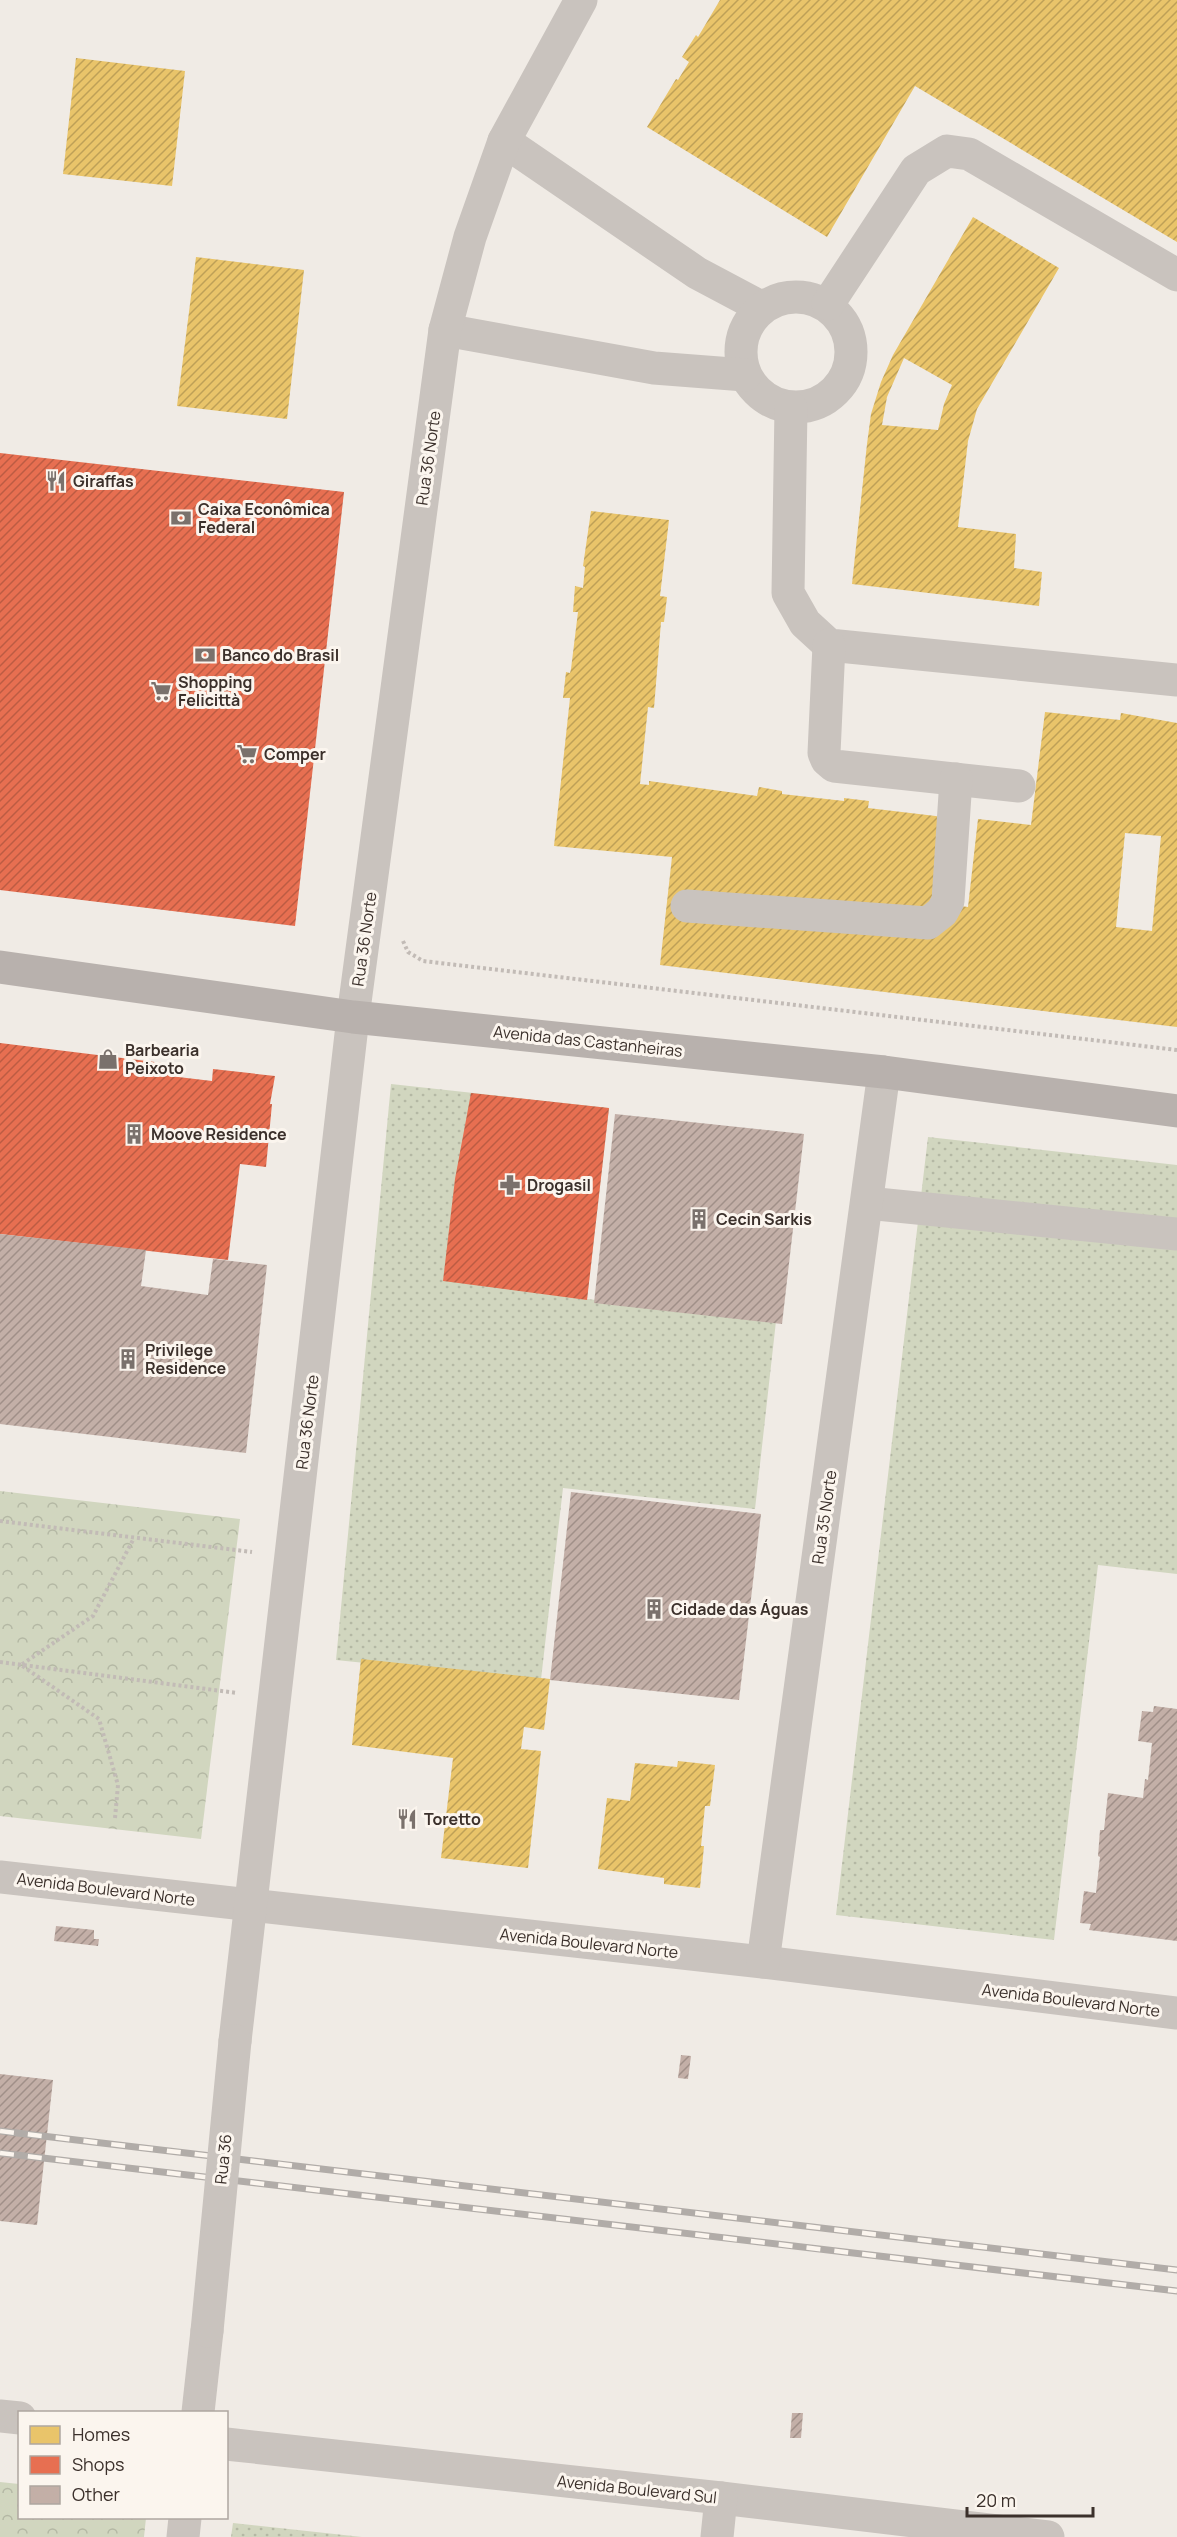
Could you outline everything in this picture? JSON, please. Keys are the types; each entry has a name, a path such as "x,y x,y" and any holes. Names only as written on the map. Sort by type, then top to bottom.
{"main road":[{"name":"Avenida das Castanheiras","path":"0,967 353,1017 884,1072 1177,1111"}],"street":[{"name":"Rua 36 Norte","path":"251,1906 353,1017 445,330 470,237 504,141 581,0"},
{"path":"504,141 697,273 761,308"},
{"path":"828,304 916,170 947,151 969,154 1177,275"},
{"path":"794,295 828,304 848,327 853,356 843,383 820,403 791,408 772,403 756,392 745,375 740,351 746,327 761,308 794,295"},
{"path":"445,330 654,368 745,375"},
{"path":"791,408 788,593 805,623 829,645 1177,680"},
{"path":"829,645 824,753 827,760 834,766 1019,786"},
{"path":"687,906 928,923 942,912 948,901 956,779"},
{"name":"Rua 35 Norte","path":"763,1962 884,1072"},
{"path":"867,1203 1177,1234"},
{"name":"Avenida Boulevard Norte","path":"0,1877 763,1962 1177,2013"},
{"name":"Rua 36","path":"198,2411 235,2041 251,1906"},
{"path":"0,2416 18,2418"},
{"name":"Avenida Boulevard Sul","path":"228,2444 721,2498 1048,2537"},
{"path":"717,2537 721,2498"},
{"path":"183,2537 185,2519"}],"path":[{"path":"401,936 408,951 423,961 1177,1050"},
{"path":"0,1521 254,1552"},
{"path":"21,1665 93,1616 134,1538"},
{"path":"0,1662 246,1694"},
{"path":"21,1665 99,1719 118,1785 115,1818"}],"green space":[{"path":"391,1084 609,1108 587,1299 776,1321 755,1509 563,1488 539,1697 530,1680 336,1660"},
{"path":"928,1137 1177,1165 1177,1574 1098,1565 1054,1940 836,1915"},
{"path":"0,1491 240,1519 201,1839 0,1816"},
{"path":"0,2482 18,2484 18,2519 146,2519 144,2537 0,2537"},
{"path":"233,2523 362,2537 231,2537"}],"building: Homes":[{"path":"720,0 1177,0 1177,242 915,86 827,237 647,127 689,62 682,57 696,35 698,37"},
{"path":"76,58 185,71 172,186 63,174"},
{"path":"973,217 1059,268 977,409 968,441 958,527 1016,534 1014,568 1042,572 1039,606 852,584 871,414 881,382 893,355","holes":["904,358 952,385 944,404 938,430 882,425 887,397"]},
{"path":"196,257 304,270 287,419 177,406"},
{"path":"591,511 669,520 660,596 667,597 664,622 661,622 654,708 648,707 640,784 649,785 649,781 757,796 759,787 782,791 782,794 844,801 844,798 869,801 868,808 944,817 931,902 968,907 978,819 1031,825 1045,712 1120,720 1121,713 1177,723 1177,1027 660,965 672,857 554,846 570,698 563,698 566,672 570,673 571,669 578,612 573,612 575,586 583,588 585,567 583,566","holes":["1125,833 1161,836 1152,931 1116,927"]},
{"path":"361,1659 550,1679 544,1730 524,1727 521,1749 541,1751 528,1868 441,1858 453,1758 352,1745"},
{"path":"678,1761 715,1765 710,1806 705,1806 700,1888 664,1884 664,1878 598,1869 607,1798 630,1801 635,1763 677,1767"}],"building: Shops":[{"name":"Shopping Felicittà","path":"0,453 344,492 295,926 0,890"},
{"name":"Moove Residence","path":"0,1043 171,1064 170,1076 212,1081 213,1069 275,1076 270,1104 272,1104 266,1167 240,1164 228,1260 0,1234"},
{"path":"471,1093 609,1108 587,1300 443,1281 455,1179"}],"building: Other":[{"name":"Cecin Sarkis","path":"615,1114 804,1134 782,1324 594,1303"},
{"name":"Privilege Residence","path":"0,1234 146,1250 141,1286 208,1295 213,1259 267,1265 246,1453 0,1424"},
{"name":"Cidade das Águas","path":"571,1492 761,1514 739,1700 550,1680"},
{"path":"1154,1706 1177,1709 1177,1941 1089,1930 1091,1924 1080,1923 1084,1891 1096,1893 1100,1830 1104,1830 1108,1793 1143,1798 1145,1779 1148,1780 1152,1743 1138,1741 1142,1711 1153,1712"},
{"path":"56,1926 94,1930 94,1939 99,1939 98,1946 54,1941"},
{"path":"681,2055 691,2056 688,2079 678,2078"},
{"path":"0,2074 53,2080 37,2225 0,2221"},
{"path":"792,2413 803,2413 801,2438 790,2438"}],"railway":[{"path":"0,2131 1177,2270"},
{"path":"0,2153 1177,2291"}],"place":[{"name":"Giraffas","path":"56,481"},
{"name":"Caixa Econômica Federal","path":"181,518"},
{"name":"Banco do Brasil","path":"205,655"},
{"name":"Shopping Felicittà","path":"161,691"},
{"name":"Comper","path":"247,754"},
{"name":"Barbearia Peixoto","path":"108,1059"},
{"name":"Moove Residence","path":"134,1134"},
{"name":"Drogasil","path":"510,1185"},
{"name":"Cecin Sarkis","path":"699,1219"},
{"name":"Privilege Residence","path":"128,1359"},
{"name":"Cidade das Águas","path":"654,1609"},
{"name":"Toretto","path":"407,1819"}]}
